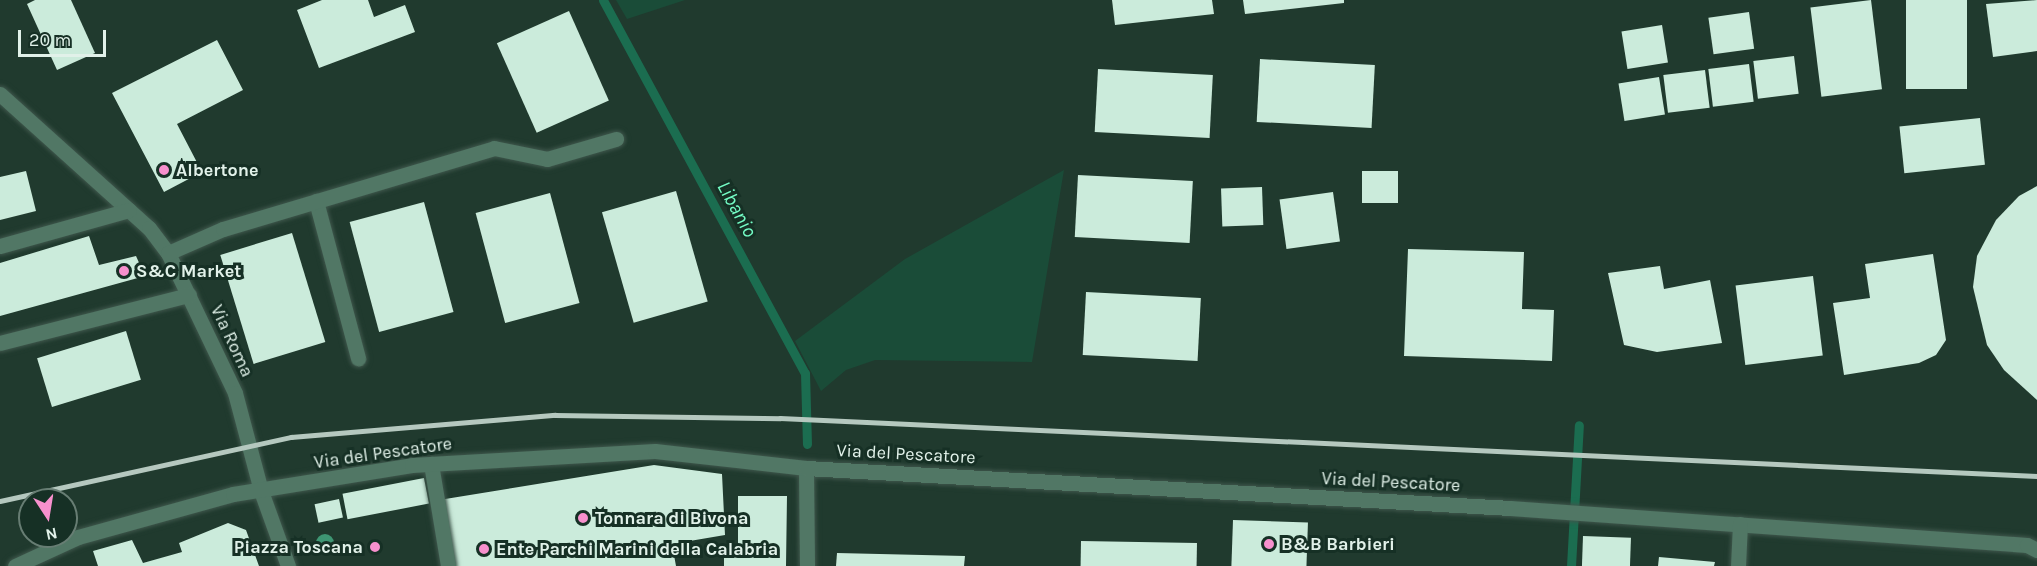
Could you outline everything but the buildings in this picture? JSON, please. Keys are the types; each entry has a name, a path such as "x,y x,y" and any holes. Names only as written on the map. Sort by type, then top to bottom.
{"street":[{"name":"Via Roma","path":"0,94 129,210 168,253 235,393 261,492 288,566"},
{"path":"168,253 223,229 494,148 547,159 616,139"},
{"path":"316,201 358,358"},
{"path":"0,246 129,210"},
{"path":"0,343 189,295"},
{"name":"Via del Pescatore","path":"15,566 78,537 233,494 261,492 431,464 655,450 806,468 1552,511 2027,544 2037,550"},
{"path":"431,464 448,566"},
{"path":"806,468 807,566"},
{"path":"1738,566 1740,524"}],"green space":[{"path":"616,0 685,0 627,19"},
{"path":"1064,170 1032,362 875,360 846,370 821,391 795,341 905,259"}],"waterway":[{"name":"Libanio","path":"603,0 805,373 807,444"},
{"path":"1571,566 1579,425"}],"railway":[{"path":"0,501 291,437 555,415 780,418 2037,476"}],"place":[{"name":"Albertone","path":"164,170"},
{"name":"S&C Market","path":"124,271"},
{"name":"Tonnara di Bivona","path":"583,518"},
{"name":"B&B Barbieri","path":"1269,544"},
{"name":"Piazza Toscana","path":"375,547"},
{"name":"Ente Parchi Marini della Calabria","path":"484,549"}]}
